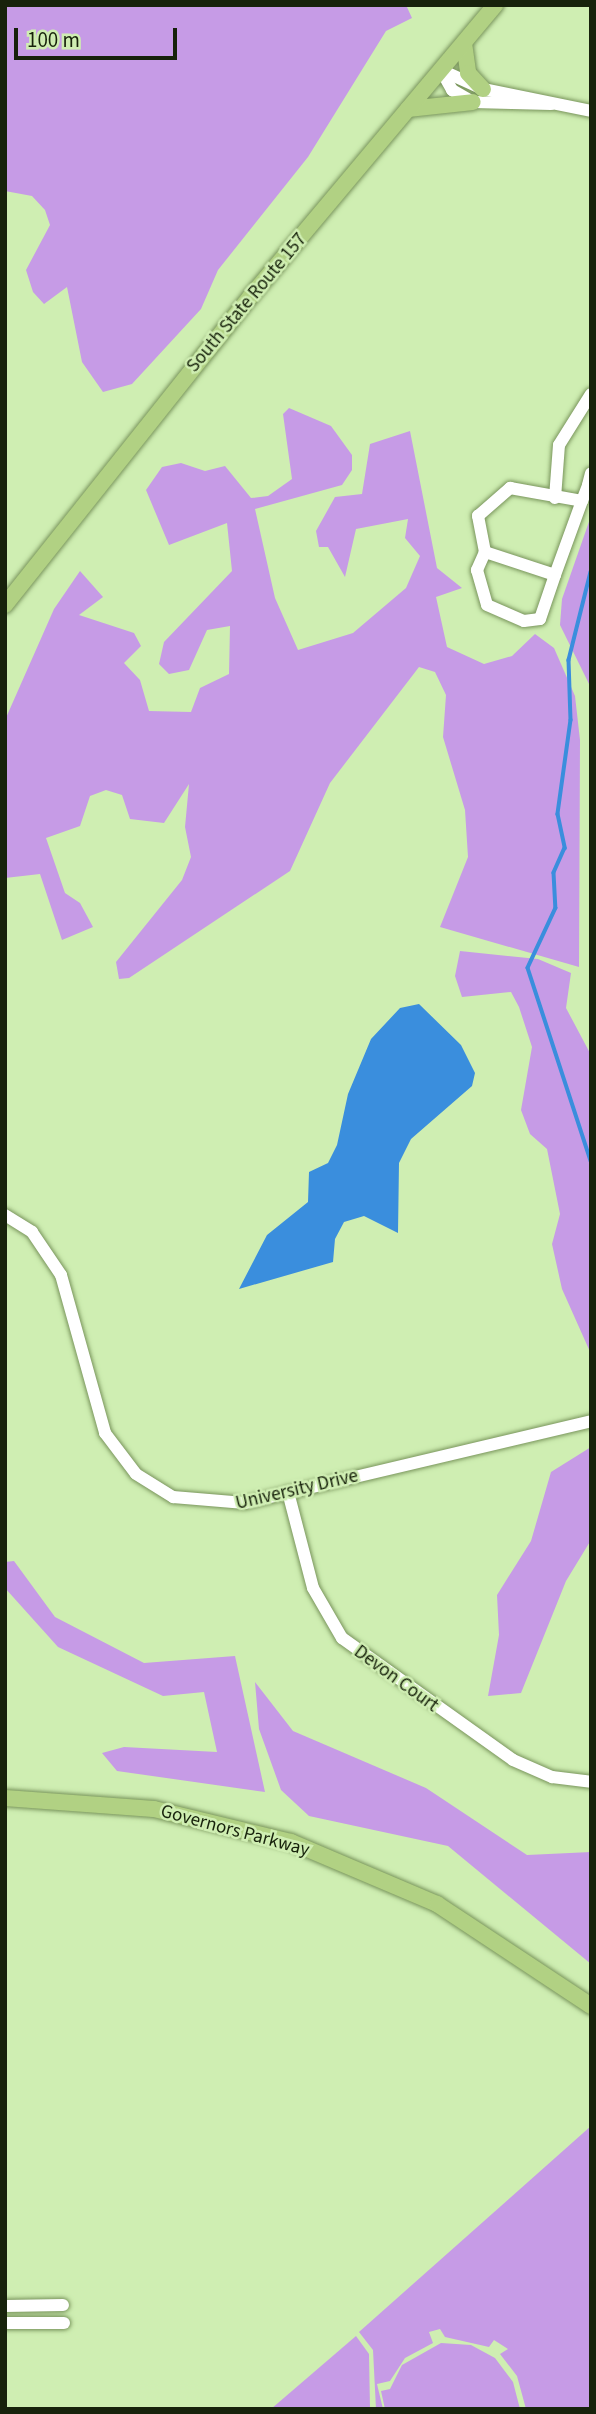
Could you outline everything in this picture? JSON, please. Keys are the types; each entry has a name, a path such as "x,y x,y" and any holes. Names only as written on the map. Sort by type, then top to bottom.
{"main road":[{"name":"South State Route 157","path":"5,605 495,5"},
{"path":"408,109 478,95 468,73 464,43"},
{"name":"Governors Parkway","path":"5,1798 154,1809 291,1842 436,1904 591,2006"}],"street":[{"path":"441,70 478,95 591,111"},
{"path":"555,498 559,445 591,394"},
{"path":"582,501 510,488 484,505 478,516 485,552 477,570 487,605 524,621 540,619 582,501 591,473"},
{"path":"485,552 555,575"},
{"name":"University Drive","path":"5,1214 32,1232 61,1275 105,1433 136,1474 173,1497 199,1504 233,1505 591,1421"},
{"name":"Devon Court","path":"288,1493 313,1588 342,1638 513,1760 552,1777 591,1782"},
{"path":"5,2306 64,2305"},
{"path":"5,2323 64,2323"}],"shaded area":[{"path":"5,5 406,5 412,18 386,31 308,157 218,270 201,309 132,384 103,392 82,362 67,287 44,304 33,292 26,270 50,225 45,210 32,196 5,191"},
{"path":"289,408 331,426 352,455 352,470 342,485 255,509 275,598 298,650 353,633 406,588 420,556 405,538 408,519 356,529 345,577 328,547 319,547 316,531 335,497 362,494 370,444 410,431 437,568 462,588 436,597 447,647 484,664 512,656 535,634 554,648 575,696 580,740 579,967 440,927 468,857 465,810 443,737 446,695 435,672 419,667 330,783 290,871 129,978 119,979 116,962 182,880 191,857 185,827 189,784 164,823 130,819 122,795 106,790 90,796 80,826 46,838 65,893 80,903 93,927 62,940 40,874 5,878 5,720 54,609 80,571 103,597 79,615 134,633 141,646 124,663 140,680 149,711 191,712 200,688 229,674 230,626 207,630 189,670 169,674 159,664 164,642 232,571 227,523 169,545 146,490 162,467 181,463 205,471 225,466 251,498 268,496 292,479 283,414"},
{"path":"591,516 591,688 560,625 562,599"},
{"path":"460,951 538,959 571,973 566,1008 591,1055 591,1354 562,1289 552,1244 560,1214 547,1149 530,1134 521,1110 532,1047 519,1007 511,992 462,997 455,976"},
{"path":"591,1447 591,1540 566,1581 521,1693 488,1696 499,1635 497,1595 531,1541 551,1472"},
{"path":"14,1561 55,1617 144,1663 235,1656 265,1792 117,1771 102,1753 124,1747 217,1752 204,1692 163,1696 58,1647 5,1588 5,1562"},
{"path":"255,1682 293,1731 426,1788 527,1855 591,1852 591,1964 448,1846 309,1816 281,1790 259,1729"},
{"path":"591,2126 591,2409 526,2409 517,2376 500,2354 508,2349 494,2340 489,2347 445,2337 440,2329 429,2332 433,2343 405,2358 390,2381 377,2384 383,2409 376,2409 373,2350 359,2332"},
{"path":"356,2336 369,2354 370,2409 271,2409"},
{"path":"441,2343 471,2345 495,2358 513,2382 520,2409 385,2409 381,2391 390,2389 402,2365"}],"water":[{"path":"419,1004 461,1045 475,1073 472,1086 411,1139 399,1163 398,1233 364,1216 344,1222 335,1239 333,1262 239,1289 267,1235 308,1202 309,1172 328,1163 337,1145 348,1094 371,1039 400,1008"}],"waterway":[{"path":"591,572 569,660 571,720 558,814 565,848 554,873 556,908 528,968 591,1161"}]}
